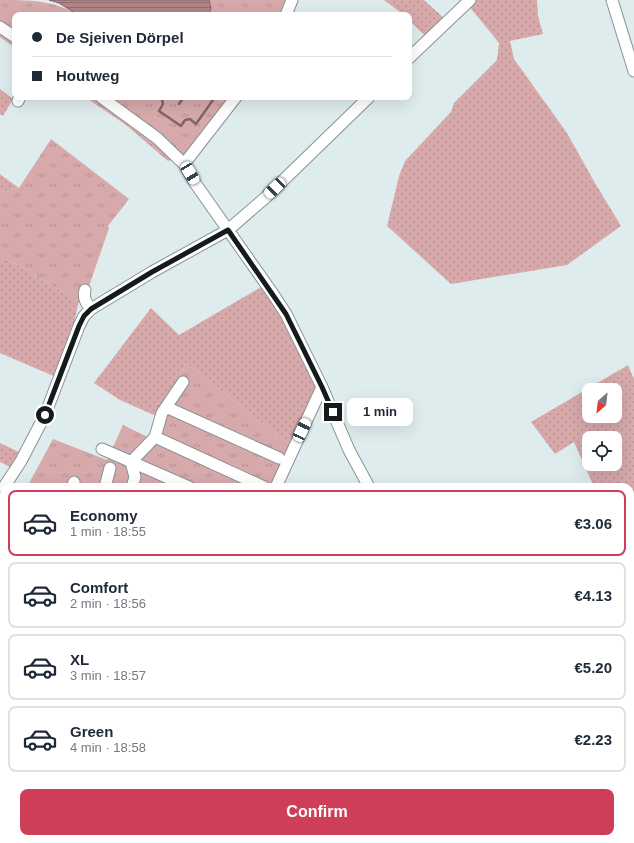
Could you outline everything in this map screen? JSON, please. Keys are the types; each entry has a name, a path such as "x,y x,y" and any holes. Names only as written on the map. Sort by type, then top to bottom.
{"street":[{"path":"287,12 292,0"},
{"path":"412,55 470,0"},
{"path":"612,0 634,71"},
{"path":"0,27 12,35"},
{"path":"105,100 157,138 184,164 291,324 367,483"},
{"path":"184,164 234,100"},
{"path":"7,483 21,461 45,415 84,316 91,309 152,272 228,230 265,198 366,100"},
{"path":"85,290 84,298 91,309"},
{"path":"131,462 155,437 166,407 183,382"},
{"path":"278,483 322,387"},
{"path":"166,407 279,458"},
{"path":"155,437 255,483"},
{"path":"102,449 179,483"},
{"path":"131,462 135,477 133,483"},
{"path":"106,483 110,468"}],"green space":[{"path":"0,0 41,2 59,6 73,12 12,12 12,46 0,37"},
{"path":"209,0 290,0 284,12 209,12"},
{"path":"384,0 424,0 445,19 426,37 412,23 412,12 400,12"},
{"path":"476,0 537,0 538,16 543,34 510,41 514,59 567,133 621,226 567,265 451,284 387,226 399,176 405,161 451,112 454,103 497,60 499,43 469,6"},
{"path":"0,89 12,100 3,116 0,114"},
{"path":"89,100 231,100 189,154 168,161 126,125"},
{"path":"51,139 129,199 108,226 109,228 87,292 82,291 79,301 7,259 0,259 0,192 19,188"},
{"path":"0,174 1,175 19,188 0,192"},
{"path":"0,259 7,259 79,301 73,327 56,377 0,353"},
{"path":"263,286 275,304 318,389 292,446 186,363 173,392 156,416 120,400 94,383 151,308 179,335"},
{"path":"186,363 292,446 276,483 29,483 53,439 107,460 123,425 150,438"},
{"path":"628,365 634,379 634,483 592,483 587,471 622,471 622,431 582,431 582,460 574,442 555,454 531,422 582,392 582,423 622,423 622,383 597,383"},
{"path":"0,443 21,453 12,468 0,462"}],"shaded area":[{"path":"49,0 209,0 211,8 210,12 73,12 59,3"}],"waterway":[{"path":"162,100 163,104 159,111 181,126 185,120 190,119 196,124 213,100"},
{"path":"179,104 182,100"}],"route":[{"path":"45,415 84,316 91,309 152,272 228,230 286,314 333,412"}]}
